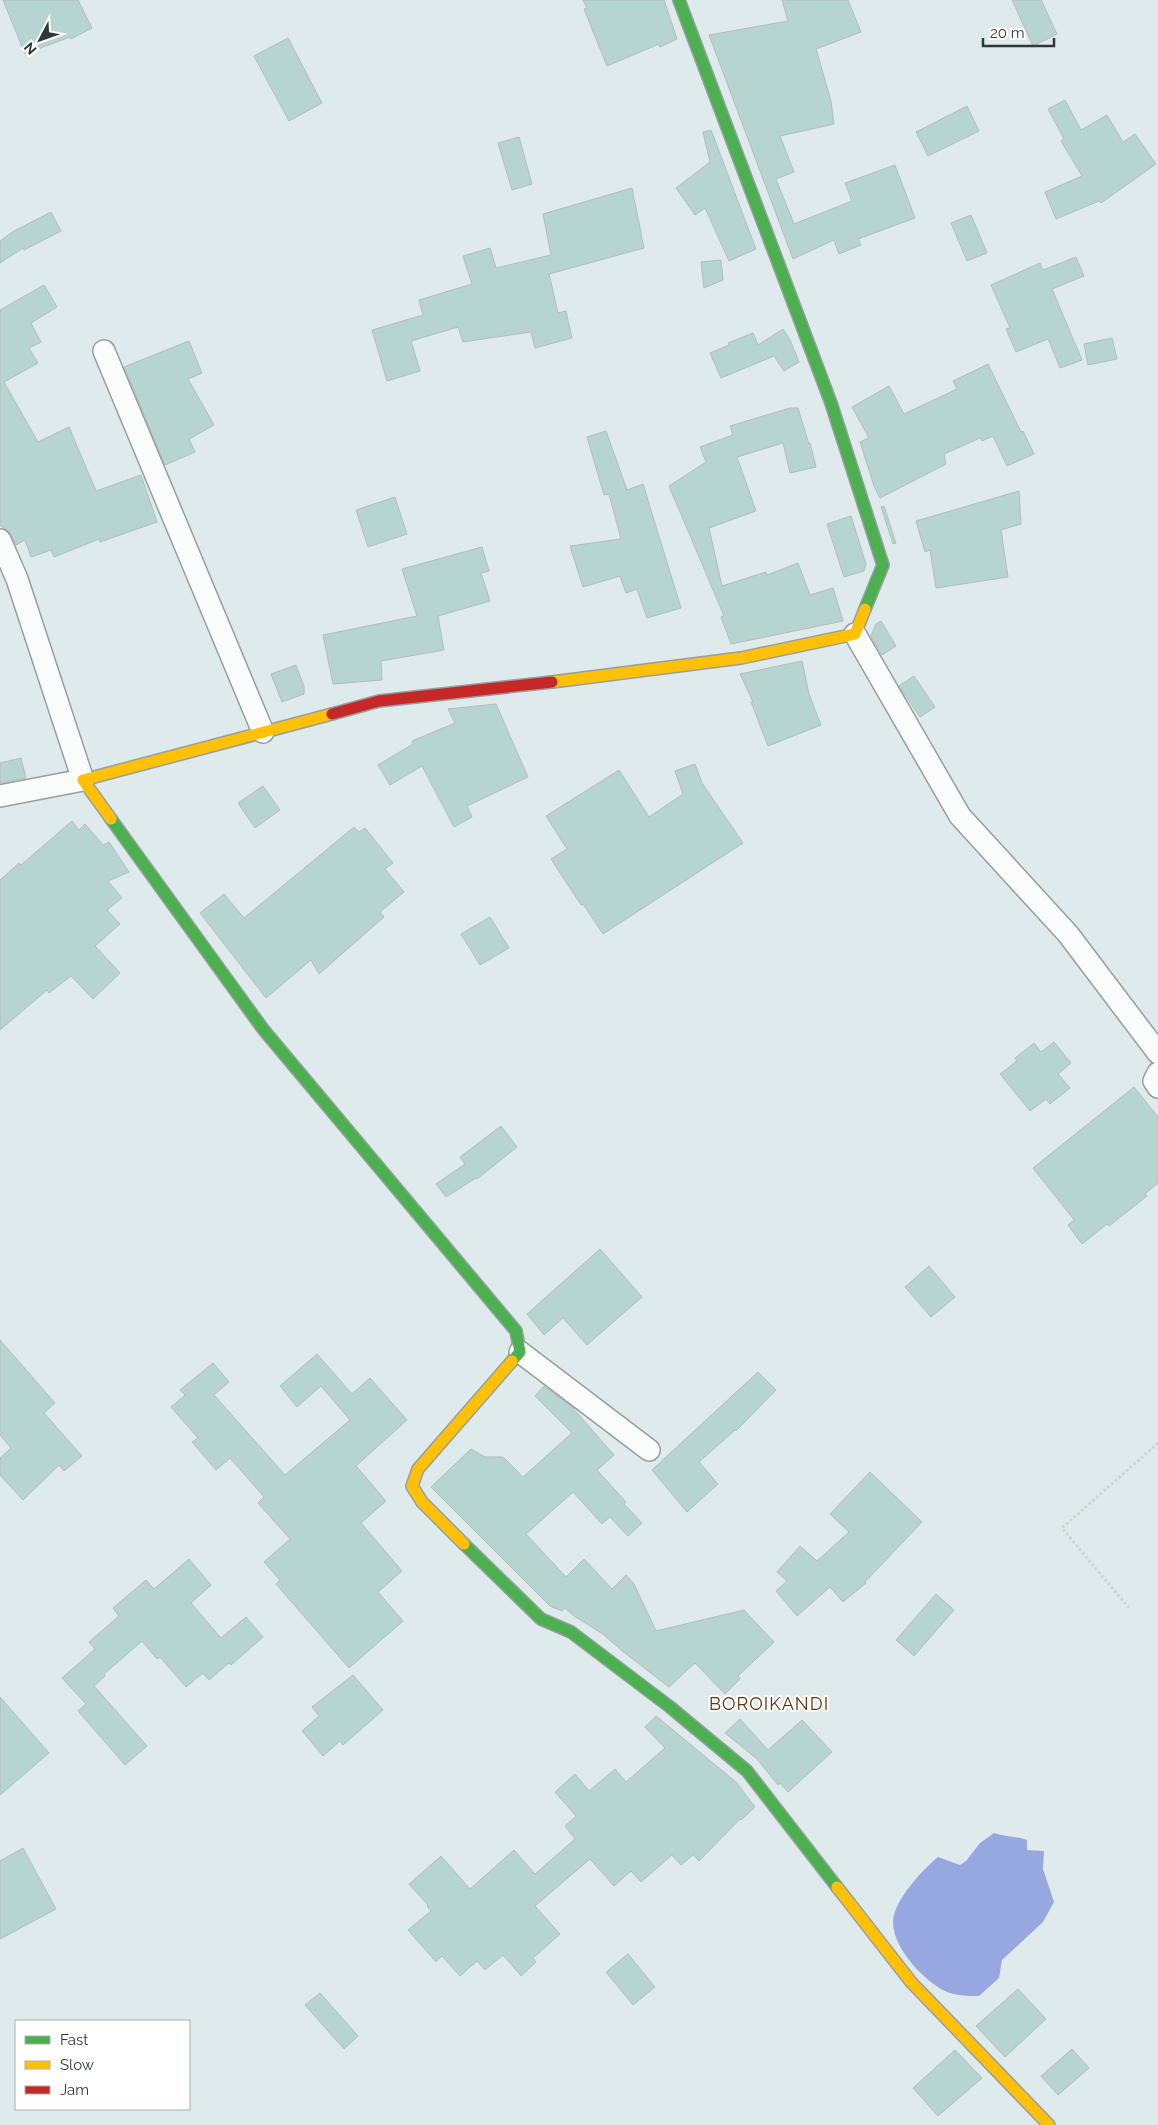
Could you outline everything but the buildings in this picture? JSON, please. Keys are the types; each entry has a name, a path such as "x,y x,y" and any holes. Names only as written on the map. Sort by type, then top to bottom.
{"street":[{"path":"679,0 831,403 883,565 855,634"},
{"path":"104,352 262,732"},
{"path":"0,540 17,579 83,780 263,1029 516,1332 520,1352 649,1450"},
{"path":"0,796 83,780 379,701 575,680 731,660 855,634"},
{"path":"855,634 960,816 1068,934 1158,1053"},
{"path":"1158,1073 1154,1081 1158,1087"},
{"path":"520,1352 418,1469 412,1486 422,1502 542,1619 571,1632 670,1707 747,1772 911,1982 1049,2125"}],"path":[{"path":"1129,1608 1062,1528 1158,1444"}],"water":[{"path":"994,1833 1027,1840 1027,1850 1044,1851 1043,1869 1054,1902 1043,1922 1002,1960 999,1978 979,1996 953,1994 936,1986 917,1970 901,1948 896,1937 893,1926 894,1915 912,1883 938,1857 960,1865 966,1861 980,1843"}],"traffic: fast":[{"path":"679,0 831,403 883,565 865,609"},
{"path":"111,819 263,1029 516,1331 520,1352 512,1361"},
{"path":"464,1544 541,1619 571,1632 670,1707 747,1771 837,1887"}],"traffic: slow":[{"path":"552,682 741,658 855,634 865,609"},
{"path":"111,819 83,780 332,714"},
{"path":"464,1544 422,1502 412,1486 418,1469 512,1361"},
{"path":"837,1887 911,1982 1049,2125"}],"traffic: jam":[{"path":"332,714 379,701 552,682"}],"district":[{"name":"BOROIKANDI","path":"769,1704"}]}
